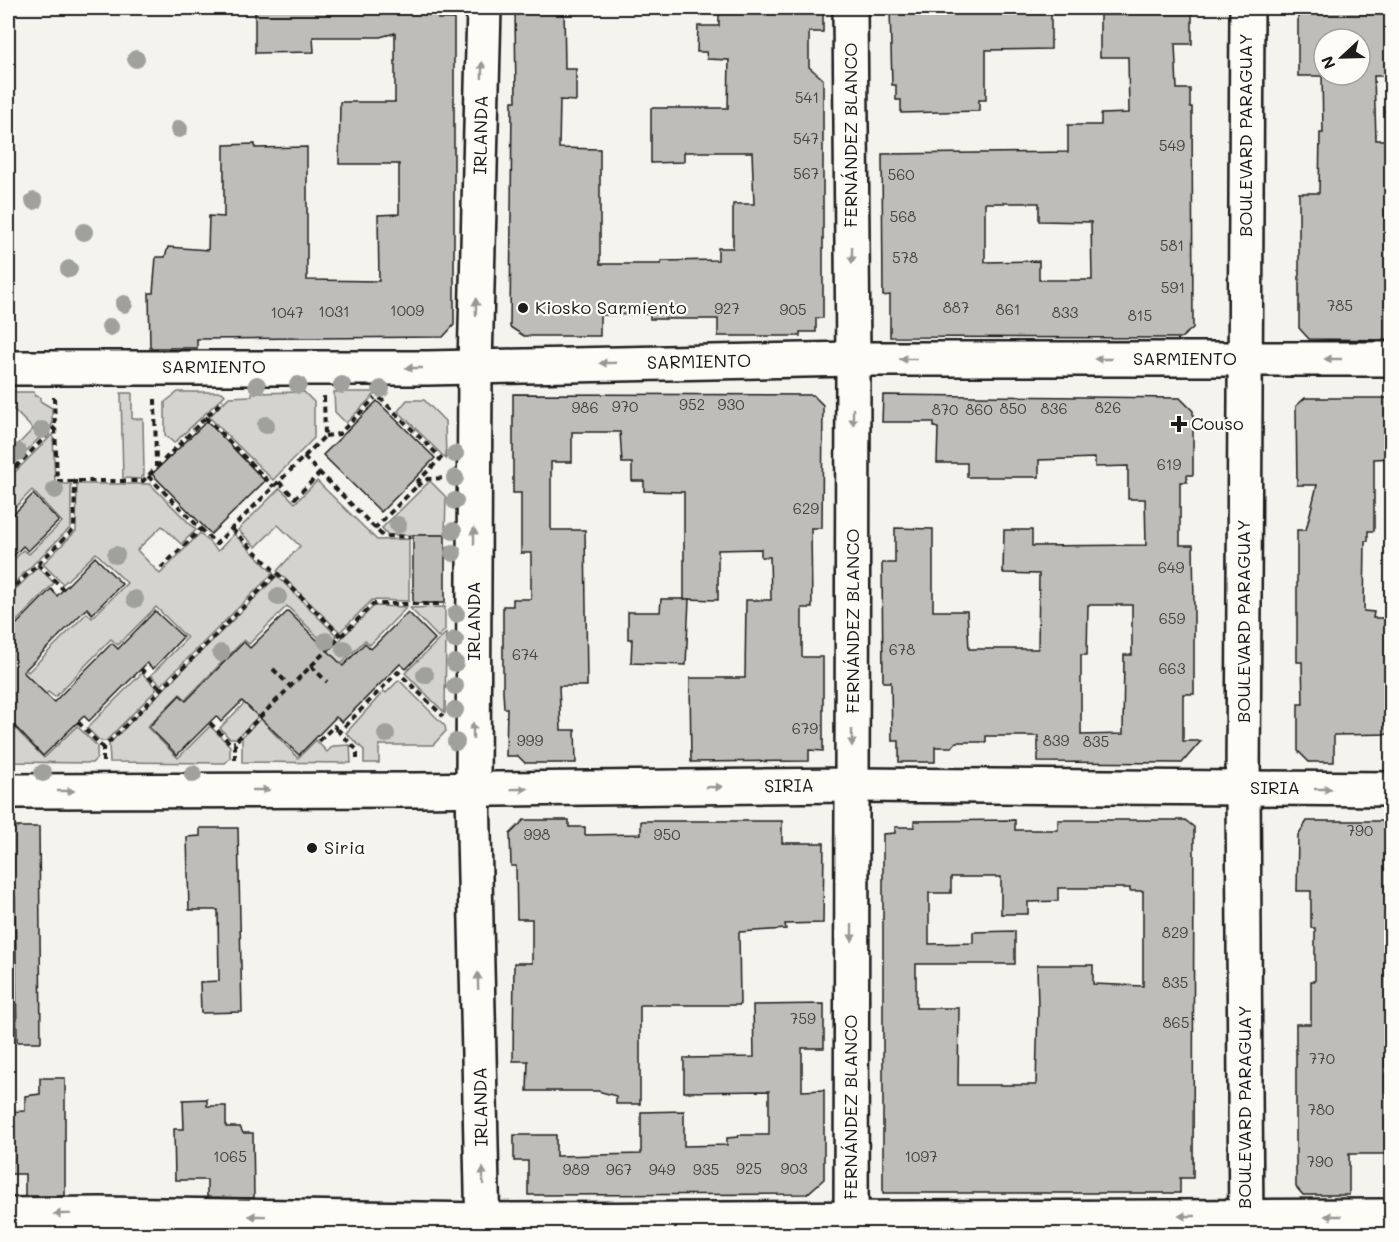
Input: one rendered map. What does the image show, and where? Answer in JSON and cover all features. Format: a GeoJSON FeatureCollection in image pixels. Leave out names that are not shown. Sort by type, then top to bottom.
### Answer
{"type":"FeatureCollection","features":[{"type":"Feature","properties":{"kind":"street","name":"IRLANDA"},"geometry":{"type":"LineString","coordinates":[[484,8],[475,366],[473,789],[484,1227]]}},
{"type":"Feature","properties":{"kind":"street","name":"FERNÁNDEZ BLANCO"},"geometry":{"type":"LineString","coordinates":[[850,8],[853,359],[851,1226]]}},
{"type":"Feature","properties":{"kind":"street","name":"BOULEVARD PARAGUAY"},"geometry":{"type":"LineString","coordinates":[[1246,1225],[1244,788],[1247,8]]}},
{"type":"Feature","properties":{"kind":"street","name":"SARMIENTO"},"geometry":{"type":"LineString","coordinates":[[8,368],[475,366],[853,359],[1392,359]]}},
{"type":"Feature","properties":{"kind":"street","name":"SIRIA"},"geometry":{"type":"LineString","coordinates":[[8,791],[852,785],[1392,789]]}},
{"type":"Feature","properties":{"kind":"street"},"geometry":{"type":"LineString","coordinates":[[8,1215],[100,1224],[484,1227],[1246,1225],[1392,1216]]}},
{"type":"Feature","properties":{"kind":"path"},"geometry":{"type":"LineString","coordinates":[[324,387],[325,436]]}},
{"type":"Feature","properties":{"kind":"path"},"geometry":{"type":"LineString","coordinates":[[54,388],[57,481],[143,481],[231,392]]}},
{"type":"Feature","properties":{"kind":"path"},"geometry":{"type":"LineString","coordinates":[[148,476],[216,544],[325,436],[339,434],[378,396],[441,458],[418,481],[416,487]]}},
{"type":"Feature","properties":{"kind":"path"},"geometry":{"type":"LineString","coordinates":[[155,398],[156,467]]}},
{"type":"Feature","properties":{"kind":"path"},"geometry":{"type":"LineString","coordinates":[[206,417],[274,487]]}},
{"type":"Feature","properties":{"kind":"path"},"geometry":{"type":"LineString","coordinates":[[8,475],[55,427]]}},
{"type":"Feature","properties":{"kind":"path"},"geometry":{"type":"LineString","coordinates":[[304,457],[383,536],[411,537]]}},
{"type":"Feature","properties":{"kind":"path"},"geometry":{"type":"LineString","coordinates":[[279,482],[295,498],[320,473]]}},
{"type":"Feature","properties":{"kind":"path"},"geometry":{"type":"LineString","coordinates":[[374,529],[416,487],[428,479],[449,478]]}},
{"type":"Feature","properties":{"kind":"path"},"geometry":{"type":"LineString","coordinates":[[8,593],[74,529],[75,480]]}},
{"type":"Feature","properties":{"kind":"path"},"geometry":{"type":"LineString","coordinates":[[161,568],[201,529]]}},
{"type":"Feature","properties":{"kind":"path"},"geometry":{"type":"LineString","coordinates":[[232,529],[341,636]]}},
{"type":"Feature","properties":{"kind":"path"},"geometry":{"type":"LineString","coordinates":[[38,564],[63,589]]}},
{"type":"Feature","properties":{"kind":"path"},"geometry":{"type":"LineString","coordinates":[[103,748],[277,573]]}},
{"type":"Feature","properties":{"kind":"path"},"geometry":{"type":"LineString","coordinates":[[210,723],[230,743],[235,742],[373,604],[450,604]]}},
{"type":"Feature","properties":{"kind":"path"},"geometry":{"type":"LineString","coordinates":[[311,666],[327,682]]}},
{"type":"Feature","properties":{"kind":"path"},"geometry":{"type":"LineString","coordinates":[[141,669],[161,689]]}},
{"type":"Feature","properties":{"kind":"path"},"geometry":{"type":"LineString","coordinates":[[273,669],[291,687]]}},
{"type":"Feature","properties":{"kind":"path"},"geometry":{"type":"LineString","coordinates":[[339,732],[398,672],[450,722]]}},
{"type":"Feature","properties":{"kind":"path"},"geometry":{"type":"LineString","coordinates":[[78,722],[103,748],[103,766]]}},
{"type":"Feature","properties":{"kind":"path"},"geometry":{"type":"LineString","coordinates":[[319,741],[334,726],[357,750],[357,768]]}},
{"type":"Feature","properties":{"kind":"path"},"geometry":{"type":"LineString","coordinates":[[235,742],[236,767]]}},
{"type":"Feature","properties":{"kind":"shaded area"},"geometry":{"type":"Polygon","coordinates":[[[10,392],[34,392],[35,396],[40,397],[40,401],[52,408],[52,425],[8,470],[8,455],[33,429],[9,405],[10,392]]]}},
{"type":"Feature","properties":{"kind":"shaded area"},"geometry":{"type":"Polygon","coordinates":[[[178,392],[222,392],[225,395],[174,443],[165,435],[165,402],[178,392]]]}},
{"type":"Feature","properties":{"kind":"shaded area"},"geometry":{"type":"Polygon","coordinates":[[[304,392],[314,402],[314,438],[273,480],[209,417],[229,397],[252,396],[252,393],[304,392]]]}},
{"type":"Feature","properties":{"kind":"shaded area"},"geometry":{"type":"Polygon","coordinates":[[[334,392],[377,392],[346,423],[335,412],[334,392]]]}},
{"type":"Feature","properties":{"kind":"shaded area"},"geometry":{"type":"Polygon","coordinates":[[[121,393],[132,393],[132,419],[143,419],[144,475],[140,479],[123,478],[121,393]]]}},
{"type":"Feature","properties":{"kind":"shaded area"},"geometry":{"type":"Polygon","coordinates":[[[407,400],[424,400],[445,421],[446,459],[398,411],[407,400]]]}},
{"type":"Feature","properties":{"kind":"shaded area"},"geometry":{"type":"Polygon","coordinates":[[[53,434],[55,484],[71,484],[71,527],[8,589],[8,566],[23,550],[29,554],[62,522],[32,490],[8,515],[8,479],[53,434]]]}},
{"type":"Feature","properties":{"kind":"shaded area"},"geometry":{"type":"Polygon","coordinates":[[[317,481],[377,540],[409,539],[409,601],[372,600],[340,632],[277,571],[300,546],[278,525],[256,547],[238,530],[280,488],[295,503],[317,481]]]}},
{"type":"Feature","properties":{"kind":"shaded area"},"geometry":{"type":"Polygon","coordinates":[[[430,481],[446,497],[445,535],[388,535],[382,528],[430,481]]]}},
{"type":"Feature","properties":{"kind":"shaded area"},"geometry":{"type":"Polygon","coordinates":[[[77,484],[150,484],[196,530],[181,544],[162,526],[137,550],[160,574],[200,533],[218,551],[234,534],[273,573],[161,685],[151,675],[187,638],[156,607],[118,645],[111,639],[55,697],[48,692],[14,727],[44,758],[77,726],[97,746],[97,758],[92,763],[8,762],[8,684],[23,667],[28,672],[87,613],[92,618],[127,583],[96,553],[63,584],[43,564],[76,531],[77,484]]]}},
{"type":"Feature","properties":{"kind":"shaded area"},"geometry":{"type":"Polygon","coordinates":[[[38,567],[54,583],[11,627],[8,624],[8,597],[38,567]]]}},
{"type":"Feature","properties":{"kind":"shaded area"},"geometry":{"type":"Polygon","coordinates":[[[277,576],[337,636],[290,683],[283,675],[319,638],[287,606],[249,644],[244,640],[186,699],[180,694],[147,727],[178,758],[210,726],[230,746],[230,758],[225,763],[110,762],[109,744],[277,576]]]}},
{"type":"Feature","properties":{"kind":"shaded area"},"geometry":{"type":"Polygon","coordinates":[[[374,606],[407,607],[370,645],[365,640],[307,699],[301,694],[268,727],[298,758],[316,740],[327,752],[333,746],[350,745],[351,763],[242,762],[242,737],[374,606]]]}},
{"type":"Feature","properties":{"kind":"shaded area"},"geometry":{"type":"Polygon","coordinates":[[[445,607],[445,630],[438,637],[410,608],[445,607]]]}},
{"type":"Feature","properties":{"kind":"shaded area"},"geometry":{"type":"Polygon","coordinates":[[[446,633],[445,713],[405,673],[446,633]]]}},
{"type":"Feature","properties":{"kind":"shaded area"},"geometry":{"type":"Polygon","coordinates":[[[142,673],[157,689],[106,741],[100,741],[87,728],[142,673]]]}},
{"type":"Feature","properties":{"kind":"shaded area"},"geometry":{"type":"Polygon","coordinates":[[[274,673],[287,687],[237,738],[229,738],[220,728],[274,673]]]}},
{"type":"Feature","properties":{"kind":"shaded area"},"geometry":{"type":"Polygon","coordinates":[[[399,680],[445,726],[446,731],[433,745],[379,745],[379,763],[364,763],[364,750],[346,733],[384,691],[386,693],[399,680]]]}},
{"type":"Feature","properties":{"kind":"building"},"geometry":{"type":"Polygon","coordinates":[[[255,8],[438,8],[438,19],[454,19],[454,325],[443,337],[197,339],[197,348],[150,348],[149,293],[153,293],[156,257],[165,257],[168,247],[208,250],[209,216],[224,217],[224,145],[255,144],[255,148],[307,147],[307,280],[379,281],[378,215],[399,214],[399,164],[339,164],[340,102],[395,102],[395,33],[380,37],[313,37],[314,52],[255,53],[255,8]]]}},
{"type":"Feature","properties":{"kind":"building"},"geometry":{"type":"Polygon","coordinates":[[[515,8],[564,8],[565,69],[576,69],[576,101],[560,100],[559,148],[600,149],[600,264],[661,264],[662,261],[718,260],[718,248],[733,248],[733,204],[754,204],[752,152],[684,152],[684,162],[651,163],[651,108],[728,108],[729,60],[707,59],[706,52],[697,52],[698,26],[719,26],[719,8],[823,8],[823,32],[809,32],[809,67],[823,79],[823,318],[816,318],[816,332],[800,332],[800,336],[718,336],[718,319],[650,319],[650,314],[600,315],[600,336],[524,336],[510,327],[512,101],[516,101],[515,8]]]}},
{"type":"Feature","properties":{"kind":"building"},"geometry":{"type":"Polygon","coordinates":[[[890,8],[1038,8],[1038,11],[1051,11],[1051,49],[986,50],[986,100],[979,100],[979,111],[901,113],[901,100],[896,100],[896,85],[892,85],[890,8]]]}},
{"type":"Feature","properties":{"kind":"building"},"geometry":{"type":"Polygon","coordinates":[[[1122,8],[1192,8],[1192,44],[1175,44],[1177,89],[1190,89],[1190,107],[1192,107],[1193,328],[1181,338],[890,337],[890,295],[883,296],[882,154],[1068,152],[1068,125],[1101,125],[1101,114],[1129,113],[1128,57],[1100,57],[1100,15],[1122,15],[1122,8]],[[985,203],[985,262],[1039,261],[1039,280],[1092,280],[1091,222],[1039,221],[1039,203],[985,203]]]}},
{"type":"Feature","properties":{"kind":"building"},"geometry":{"type":"Polygon","coordinates":[[[1298,8],[1392,8],[1392,76],[1374,76],[1376,140],[1387,140],[1385,229],[1392,230],[1392,340],[1309,339],[1299,328],[1299,193],[1319,193],[1320,133],[1323,133],[1322,87],[1372,87],[1372,27],[1312,27],[1312,76],[1298,76],[1298,8]]]}},
{"type":"Feature","properties":{"kind":"building"},"geometry":{"type":"Polygon","coordinates":[[[513,394],[813,395],[823,405],[822,528],[811,528],[812,608],[802,608],[802,657],[823,657],[823,751],[809,750],[809,761],[691,762],[690,678],[745,678],[746,600],[771,600],[770,557],[761,557],[761,549],[718,550],[718,600],[684,599],[684,492],[644,491],[644,481],[632,481],[632,463],[622,463],[620,432],[572,432],[572,462],[551,462],[551,530],[585,530],[587,686],[559,686],[561,730],[575,730],[576,763],[525,763],[518,756],[506,756],[507,708],[504,708],[503,691],[503,606],[513,606],[513,599],[531,599],[531,553],[521,553],[521,493],[513,493],[513,394]]]}},
{"type":"Feature","properties":{"kind":"building"},"geometry":{"type":"Polygon","coordinates":[[[883,395],[1180,398],[1193,411],[1193,475],[1187,475],[1187,482],[1180,482],[1180,545],[1193,545],[1194,605],[1194,694],[1183,694],[1183,741],[1201,741],[1182,763],[1038,762],[1038,736],[986,736],[986,742],[956,742],[952,747],[935,747],[935,762],[899,762],[899,741],[892,741],[891,682],[883,682],[882,563],[895,563],[895,528],[933,529],[933,611],[967,611],[969,649],[1038,649],[1039,574],[1003,573],[1004,530],[1032,530],[1032,546],[1146,545],[1145,499],[1128,499],[1128,466],[1095,467],[1095,458],[1039,460],[1039,477],[967,477],[967,463],[937,463],[938,428],[934,427],[934,422],[882,422],[883,395]],[[1088,605],[1087,655],[1081,655],[1081,735],[1123,734],[1124,655],[1132,655],[1132,605],[1088,605]]]}},
{"type":"Feature","properties":{"kind":"building"},"geometry":{"type":"Polygon","coordinates":[[[1305,398],[1392,398],[1392,458],[1374,459],[1374,531],[1368,531],[1368,541],[1365,541],[1364,611],[1374,612],[1373,618],[1392,618],[1392,734],[1334,735],[1334,762],[1309,762],[1298,751],[1298,704],[1303,704],[1302,662],[1297,662],[1297,530],[1306,530],[1317,485],[1297,485],[1296,406],[1305,398]]]}},
{"type":"Feature","properties":{"kind":"building"},"geometry":{"type":"Polygon","coordinates":[[[377,401],[435,458],[381,512],[323,455],[377,401]]]}},
{"type":"Feature","properties":{"kind":"building"},"geometry":{"type":"Polygon","coordinates":[[[207,421],[265,481],[211,534],[152,474],[207,421]]]}},
{"type":"Feature","properties":{"kind":"building"},"geometry":{"type":"Polygon","coordinates":[[[33,494],[59,521],[28,551],[23,546],[8,562],[8,520],[33,494]]]}},
{"type":"Feature","properties":{"kind":"building"},"geometry":{"type":"Polygon","coordinates":[[[413,535],[445,535],[445,603],[413,603],[413,535]]]}},
{"type":"Feature","properties":{"kind":"building"},"geometry":{"type":"Polygon","coordinates":[[[95,557],[122,584],[92,614],[87,608],[23,672],[54,702],[112,643],[118,649],[155,611],[183,637],[153,669],[147,663],[89,721],[84,716],[43,756],[8,719],[8,633],[51,589],[57,596],[95,557]]]}},
{"type":"Feature","properties":{"kind":"building"},"geometry":{"type":"Polygon","coordinates":[[[661,599],[689,599],[686,665],[631,663],[632,639],[628,639],[628,612],[660,612],[661,599]]]}},
{"type":"Feature","properties":{"kind":"building"},"geometry":{"type":"Polygon","coordinates":[[[288,611],[343,666],[365,643],[371,649],[408,612],[435,639],[406,669],[400,664],[342,722],[336,717],[299,755],[242,701],[221,722],[216,716],[177,755],[149,727],[180,695],[186,701],[244,642],[250,648],[288,611]]]}},
{"type":"Feature","properties":{"kind":"building"},"geometry":{"type":"Polygon","coordinates":[[[524,820],[569,820],[569,827],[585,827],[585,835],[641,834],[641,821],[782,821],[782,843],[824,843],[823,923],[785,924],[786,929],[739,932],[740,1005],[640,1005],[640,1104],[616,1104],[616,1096],[598,1091],[527,1091],[528,1061],[513,1061],[514,963],[532,963],[532,919],[517,919],[516,866],[511,866],[510,834],[524,820]]]}},
{"type":"Feature","properties":{"kind":"building"},"geometry":{"type":"Polygon","coordinates":[[[1015,820],[1015,830],[1058,830],[1058,820],[1185,820],[1194,827],[1193,1178],[1180,1178],[1180,1193],[883,1193],[883,834],[895,833],[895,827],[914,827],[914,821],[1015,820]],[[951,877],[951,893],[929,893],[929,944],[973,943],[973,932],[1015,931],[1015,964],[916,964],[916,1008],[959,1008],[958,1085],[1036,1085],[1037,965],[1093,965],[1093,984],[1143,986],[1143,891],[1130,891],[1130,888],[1058,888],[1058,901],[1028,902],[1028,914],[1001,914],[1001,877],[951,877]]]}},
{"type":"Feature","properties":{"kind":"building"},"geometry":{"type":"Polygon","coordinates":[[[1307,821],[1392,821],[1392,1019],[1388,1019],[1388,1048],[1385,1048],[1386,1097],[1392,1097],[1392,1154],[1349,1154],[1349,1195],[1303,1195],[1296,1187],[1296,1024],[1311,1024],[1311,981],[1315,981],[1315,928],[1311,928],[1311,891],[1297,891],[1298,835],[1307,821]]]}},
{"type":"Feature","properties":{"kind":"building"},"geometry":{"type":"Polygon","coordinates":[[[8,827],[39,827],[41,1042],[17,1042],[15,897],[8,897],[8,827]]]}},
{"type":"Feature","properties":{"kind":"building"},"geometry":{"type":"Polygon","coordinates":[[[200,828],[238,828],[242,1012],[201,1013],[200,982],[219,981],[218,910],[189,910],[187,837],[200,836],[200,828]]]}},
{"type":"Feature","properties":{"kind":"building"},"geometry":{"type":"Polygon","coordinates":[[[824,1004],[824,1048],[802,1048],[802,1091],[824,1090],[824,1179],[807,1194],[528,1195],[528,1161],[514,1161],[514,1135],[556,1135],[556,1156],[641,1154],[641,1112],[684,1111],[684,1146],[727,1145],[727,1138],[739,1135],[769,1135],[769,1091],[684,1092],[684,1058],[754,1057],[753,1005],[824,1004]]]}},
{"type":"Feature","properties":{"kind":"building"},"geometry":{"type":"Polygon","coordinates":[[[40,1078],[65,1078],[65,1196],[25,1196],[25,1174],[8,1174],[8,1112],[25,1111],[25,1096],[40,1094],[40,1078]]]}},
{"type":"Feature","properties":{"kind":"building"},"geometry":{"type":"Polygon","coordinates":[[[207,1099],[207,1106],[226,1106],[226,1127],[240,1127],[243,1133],[253,1133],[254,1198],[207,1197],[207,1180],[175,1180],[174,1129],[184,1129],[183,1100],[207,1099]]]}},
{"type":"Feature","properties":{"kind":"place","name":"Kiosko Sarmiento"},"geometry":{"type":"Point","coordinates":[523,308]}},
{"type":"Feature","properties":{"kind":"place","name":"Couso"},"geometry":{"type":"Point","coordinates":[1179,424]}},
{"type":"Feature","properties":{"kind":"place","name":"Siria"},"geometry":{"type":"Point","coordinates":[312,848]}}]}
